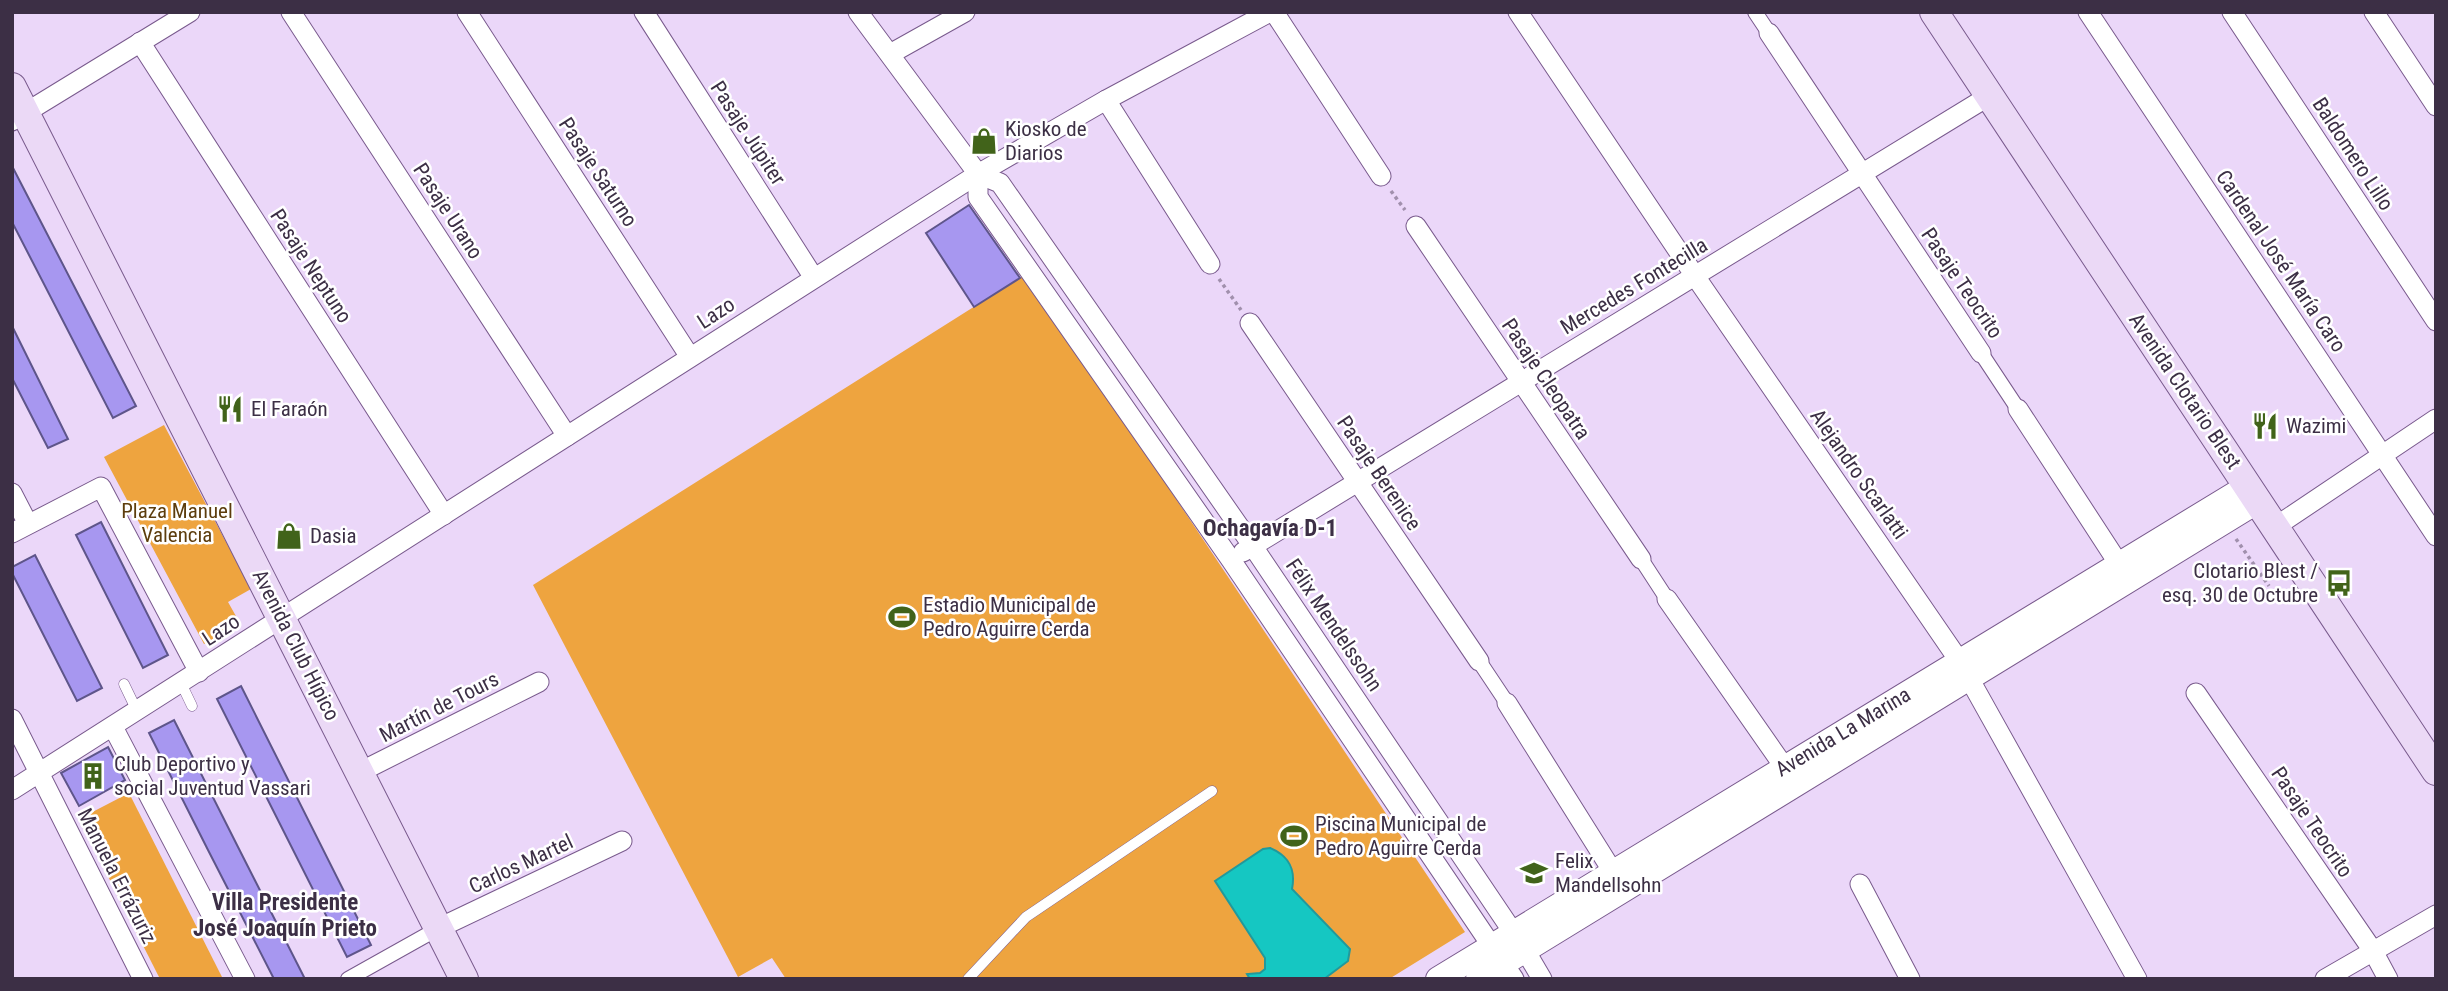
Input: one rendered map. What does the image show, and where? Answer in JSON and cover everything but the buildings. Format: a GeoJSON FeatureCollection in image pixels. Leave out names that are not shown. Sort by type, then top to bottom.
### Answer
{"type":"FeatureCollection","features":[{"type":"Feature","properties":{"kind":"main road","name":"Avenida Clotario Blest"},"geometry":{"type":"LineString","coordinates":[[1934,12],[2436,771]]}},
{"type":"Feature","properties":{"kind":"main road","name":"Avenida Club Hípico"},"geometry":{"type":"LineString","coordinates":[[12,87],[19,117],[282,618],[464,979]]}},
{"type":"Feature","properties":{"kind":"street"},"geometry":{"type":"LineString","coordinates":[[19,117],[190,12]]}},
{"type":"Feature","properties":{"kind":"street","name":"Pasaje Urano"},"geometry":{"type":"LineString","coordinates":[[291,12],[567,436]]}},
{"type":"Feature","properties":{"kind":"street","name":"Pasaje Saturno"},"geometry":{"type":"LineString","coordinates":[[467,12],[690,357]]}},
{"type":"Feature","properties":{"kind":"street","name":"Pasaje Júpiter"},"geometry":{"type":"LineString","coordinates":[[644,12],[814,278]]}},
{"type":"Feature","properties":{"kind":"street","name":"Félix Mendelssohn"},"geometry":{"type":"LineString","coordinates":[[858,12],[978,174],[1000,183],[1252,545],[1510,954]]}},
{"type":"Feature","properties":{"kind":"street"},"geometry":{"type":"LineString","coordinates":[[890,54],[965,12]]}},
{"type":"Feature","properties":{"kind":"street"},"geometry":{"type":"LineString","coordinates":[[1272,12],[1381,176]]}},
{"type":"Feature","properties":{"kind":"street","name":"Lazo"},"geometry":{"type":"LineString","coordinates":[[12,790],[978,174],[1106,100],[1272,12]]}},
{"type":"Feature","properties":{"kind":"street","name":"Alejandro Scarlatti"},"geometry":{"type":"LineString","coordinates":[[1518,12],[1964,670],[2137,979]]}},
{"type":"Feature","properties":{"kind":"street","name":"Pasaje Teocrito"},"geometry":{"type":"LineString","coordinates":[[1755,12],[2125,572]]}},
{"type":"Feature","properties":{"kind":"street","name":"Cardenal José María Caro"},"geometry":{"type":"LineString","coordinates":[[2088,12],[2436,536]]}},
{"type":"Feature","properties":{"kind":"street","name":"Baldomero Lillo"},"geometry":{"type":"LineString","coordinates":[[2232,12],[2436,321]]}},
{"type":"Feature","properties":{"kind":"street"},"geometry":{"type":"LineString","coordinates":[[2374,12],[2436,106]]}},
{"type":"Feature","properties":{"kind":"street","name":"Pasaje Neptuno"},"geometry":{"type":"LineString","coordinates":[[140,42],[444,515]]}},
{"type":"Feature","properties":{"kind":"street","name":"Mercedes Fontecilla"},"geometry":{"type":"LineString","coordinates":[[1231,561],[1252,545],[1989,96]]}},
{"type":"Feature","properties":{"kind":"street"},"geometry":{"type":"LineString","coordinates":[[1106,100],[1210,264]]}},
{"type":"Feature","properties":{"kind":"street","name":"Félix Mendelssohn"},"geometry":{"type":"LineString","coordinates":[[978,174],[978,197],[1231,561],[1510,954],[1542,979]]}},
{"type":"Feature","properties":{"kind":"street","name":"Pasaje Cleopatra"},"geometry":{"type":"LineString","coordinates":[[1416,226],[1667,599],[1785,768]]}},
{"type":"Feature","properties":{"kind":"street","name":"Pasaje Berenice"},"geometry":{"type":"LineString","coordinates":[[1250,323],[1507,703],[1614,872]]}},
{"type":"Feature","properties":{"kind":"street"},"geometry":{"type":"LineString","coordinates":[[2275,527],[2436,419]]}},
{"type":"Feature","properties":{"kind":"street","name":"Lazo"},"geometry":{"type":"LineString","coordinates":[[20,528],[101,487],[199,672]]}},
{"type":"Feature","properties":{"kind":"street"},"geometry":{"type":"LineString","coordinates":[[12,493],[20,528]]}},
{"type":"Feature","properties":{"kind":"street","name":"Avenida La Marina"},"geometry":{"type":"LineString","coordinates":[[2125,572],[2225,522],[2253,494]]}},
{"type":"Feature","properties":{"kind":"street","name":"Avenida La Marina"},"geometry":{"type":"LineString","coordinates":[[1438,979],[1510,954],[1696,834],[2253,494]]}},
{"type":"Feature","properties":{"kind":"street","name":"Avenida La Marina"},"geometry":{"type":"LineString","coordinates":[[1478,979],[1614,872],[1696,834],[1785,768],[1964,670]]}},
{"type":"Feature","properties":{"kind":"street","name":"Martín de Tours"},"geometry":{"type":"LineString","coordinates":[[360,772],[539,682]]}},
{"type":"Feature","properties":{"kind":"street","name":"Pasaje Teocrito"},"geometry":{"type":"LineString","coordinates":[[2196,693],[2373,951],[2388,979]]}},
{"type":"Feature","properties":{"kind":"street","name":"Manuela Errázuriz"},"geometry":{"type":"LineString","coordinates":[[12,719],[143,979]]}},
{"type":"Feature","properties":{"kind":"street"},"geometry":{"type":"LineString","coordinates":[[113,727],[245,979]]}},
{"type":"Feature","properties":{"kind":"street","name":"Carlos Martel"},"geometry":{"type":"LineString","coordinates":[[439,928],[622,841]]}},
{"type":"Feature","properties":{"kind":"street"},"geometry":{"type":"LineString","coordinates":[[1860,884],[1910,979]]}},
{"type":"Feature","properties":{"kind":"street"},"geometry":{"type":"LineString","coordinates":[[2325,979],[2436,915]]}},
{"type":"Feature","properties":{"kind":"street"},"geometry":{"type":"LineString","coordinates":[[351,978],[439,928]]}},
{"type":"Feature","properties":{"kind":"lane"},"geometry":{"type":"LineString","coordinates":[[181,683],[192,706]]}},
{"type":"Feature","properties":{"kind":"lane"},"geometry":{"type":"LineString","coordinates":[[124,684],[137,711]]}},
{"type":"Feature","properties":{"kind":"lane"},"geometry":{"type":"LineString","coordinates":[[968,979],[1026,917],[1212,792]]}},
{"type":"Feature","properties":{"kind":"path"},"geometry":{"type":"LineString","coordinates":[[1381,176],[1416,226]]}},
{"type":"Feature","properties":{"kind":"path"},"geometry":{"type":"LineString","coordinates":[[1210,264],[1250,323]]}},
{"type":"Feature","properties":{"kind":"path"},"geometry":{"type":"LineString","coordinates":[[2225,522],[2269,586]]}},
{"type":"Feature","properties":{"kind":"green space","name":"Estadio Municipal de Pedro Aguirre Cerda"},"geometry":{"type":"Polygon","coordinates":[[[1026,274],[1465,932],[1389,979],[786,979],[772,958],[738,977],[533,585],[1026,274]]]}},
{"type":"Feature","properties":{"kind":"green space","name":"Plaza Manuel Valencia"},"geometry":{"type":"Polygon","coordinates":[[[164,425],[251,589],[228,602],[241,625],[204,644],[104,457],[164,425]]]}},
{"type":"Feature","properties":{"kind":"green space"},"geometry":{"type":"Polygon","coordinates":[[[129,793],[223,979],[160,979],[79,819],[129,793]]]}},
{"type":"Feature","properties":{"kind":"shaded area"},"geometry":{"type":"Polygon","coordinates":[[[1270,848],[1290,864],[1293,875],[1292,889],[1350,949],[1348,961],[1324,979],[1250,979],[1247,974],[1260,973],[1265,969],[1265,958],[1215,881],[1263,849],[1270,848]]]}},
{"type":"Feature","properties":{"kind":"place","name":"Kiosko de Diarios"},"geometry":{"type":"Point","coordinates":[984,141]}},
{"type":"Feature","properties":{"kind":"place","name":"El Faraón"},"geometry":{"type":"Point","coordinates":[230,409]}},
{"type":"Feature","properties":{"kind":"place","name":"Wazimi"},"geometry":{"type":"Point","coordinates":[2265,426]}},
{"type":"Feature","properties":{"kind":"place","name":"Dasia"},"geometry":{"type":"Point","coordinates":[289,536]}},
{"type":"Feature","properties":{"kind":"place","name":"Clotario Blest / esq. 30 de Octubre"},"geometry":{"type":"Point","coordinates":[2339,583]}},
{"type":"Feature","properties":{"kind":"place","name":"Estadio Municipal de Pedro Aguirre Cerda"},"geometry":{"type":"Point","coordinates":[902,617]}},
{"type":"Feature","properties":{"kind":"place","name":"Club Deportivo y social Juventud Vassari"},"geometry":{"type":"Point","coordinates":[93,776]}},
{"type":"Feature","properties":{"kind":"place","name":"Piscina Municipal de Pedro Aguirre Cerda"},"geometry":{"type":"Point","coordinates":[1294,836]}},
{"type":"Feature","properties":{"kind":"place","name":"Felix Mandellsohn"},"geometry":{"type":"Point","coordinates":[1534,873]}},
{"type":"Feature","properties":{"kind":"district","name":"Ochagavía D-1"},"geometry":{"type":"Point","coordinates":[1270,528]}},
{"type":"Feature","properties":{"kind":"district","name":"Villa Presidente José Joaquín Prieto"},"geometry":{"type":"Point","coordinates":[285,915]}}]}
